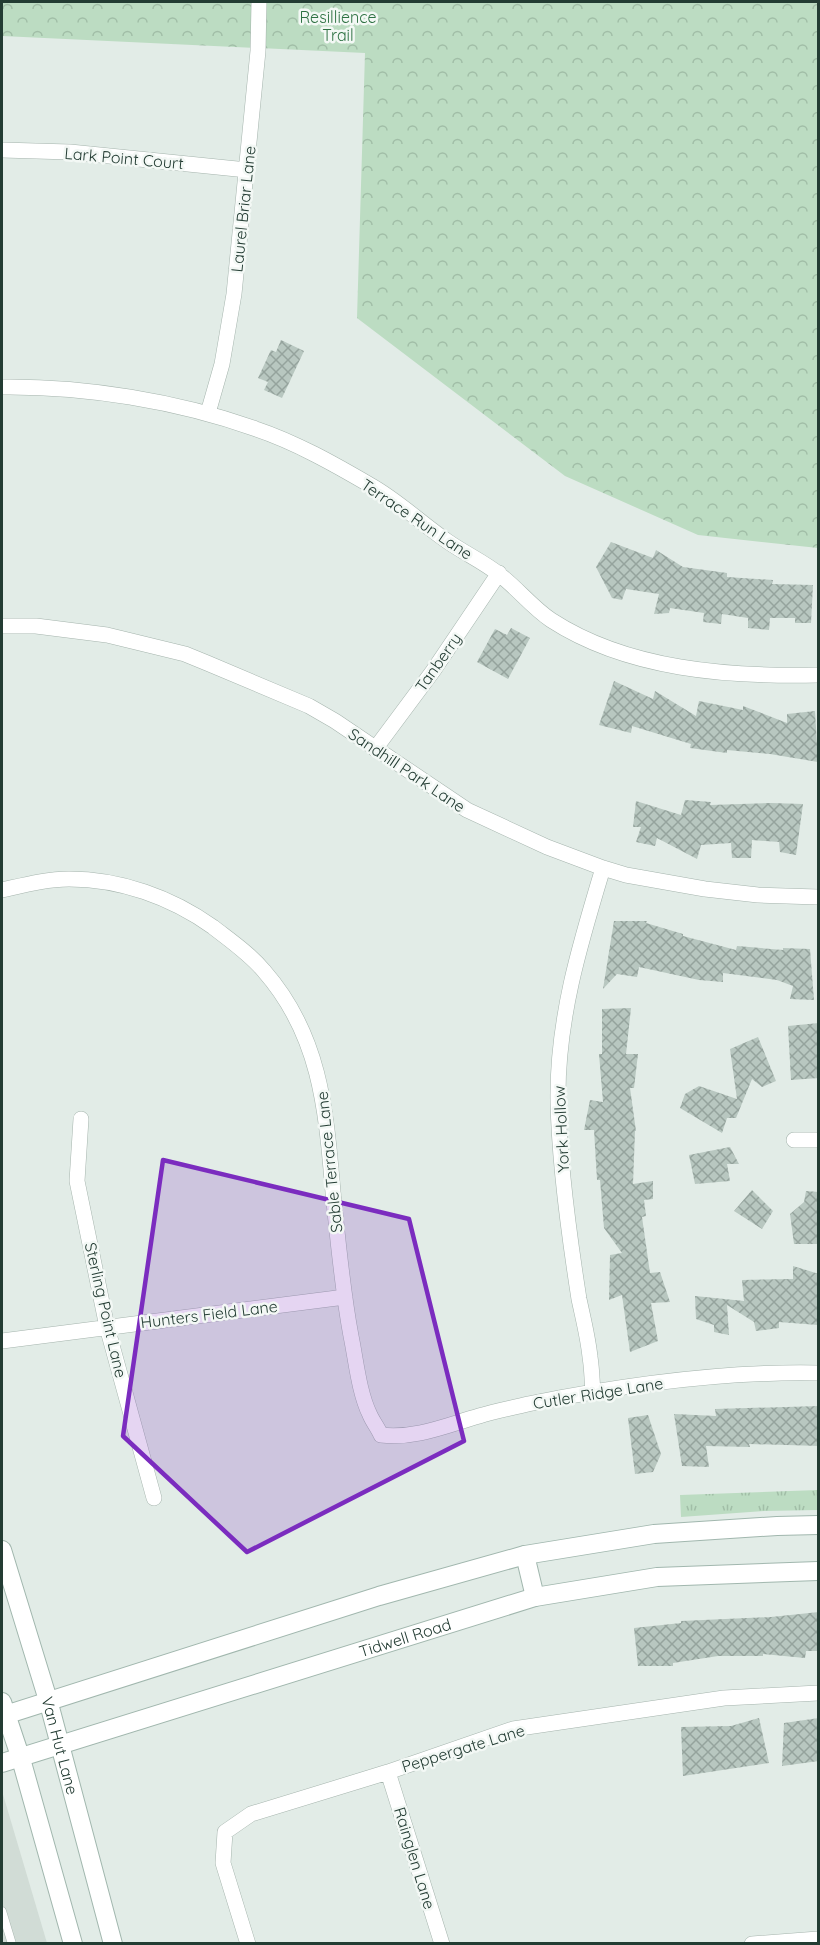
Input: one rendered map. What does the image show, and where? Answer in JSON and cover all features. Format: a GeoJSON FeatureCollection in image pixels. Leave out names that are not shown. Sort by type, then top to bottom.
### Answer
{"type":"FeatureCollection","features":[{"type":"Feature","properties":{"kind":"main road"},"geometry":{"type":"LineString","coordinates":[[73,1944],[21,1759],[3,1711],[48,1700],[379,1596],[525,1555],[654,1534],[819,1525]]}},
{"type":"Feature","properties":{"kind":"main road","name":"Van Hut Lane"},"geometry":{"type":"LineString","coordinates":[[2,1551],[48,1700],[113,1944]]}},
{"type":"Feature","properties":{"kind":"main road"},"geometry":{"type":"LineString","coordinates":[[525,1555],[535,1597]]}},
{"type":"Feature","properties":{"kind":"main road","name":"Tidwell Road"},"geometry":{"type":"LineString","coordinates":[[2,1764],[535,1597],[657,1577],[819,1571]]}},
{"type":"Feature","properties":{"kind":"street","name":"Laurel Briar Lane"},"geometry":{"type":"LineString","coordinates":[[208,413],[222,364],[230,321],[247,170],[259,35],[259,2]]}},
{"type":"Feature","properties":{"kind":"street","name":"Lark Point Court"},"geometry":{"type":"LineString","coordinates":[[2,150],[81,153],[247,170]]}},
{"type":"Feature","properties":{"kind":"street","name":"Terrace Run Lane"},"geometry":{"type":"LineString","coordinates":[[2,387],[53,388],[118,395],[208,413],[258,429],[294,445],[371,486],[447,541],[499,573],[550,619],[587,639],[631,655],[662,663],[764,675],[819,675]]}},
{"type":"Feature","properties":{"kind":"street","name":"Tanberry"},"geometry":{"type":"LineString","coordinates":[[375,749],[433,671],[499,573]]}},
{"type":"Feature","properties":{"kind":"street","name":"Sandhill Park Lane"},"geometry":{"type":"LineString","coordinates":[[2,626],[36,626],[92,633],[185,654],[309,706],[467,810],[547,847],[603,868],[626,875],[705,890],[819,897]]}},
{"type":"Feature","properties":{"kind":"street","name":"York Hollow"},"geometry":{"type":"LineString","coordinates":[[593,1393],[591,1357],[580,1300],[565,1189],[560,1145],[558,1089],[568,994],[579,947],[603,868]]}},
{"type":"Feature","properties":{"kind":"street","name":"Sable Terrace Lane"},"geometry":{"type":"LineString","coordinates":[[2,890],[49,880],[68,879],[117,884],[157,896],[199,917],[241,949],[264,970],[277,987],[299,1023],[315,1062],[320,1082],[327,1124],[345,1297],[363,1394],[369,1414],[381,1435]]}},
{"type":"Feature","properties":{"kind":"street","name":"Sterling Point Lane"},"geometry":{"type":"LineString","coordinates":[[81,1119],[77,1181],[107,1327],[154,1498]]}},
{"type":"Feature","properties":{"kind":"street"},"geometry":{"type":"LineString","coordinates":[[794,1140],[819,1140]]}},
{"type":"Feature","properties":{"kind":"street","name":"Hunters Field Lane"},"geometry":{"type":"LineString","coordinates":[[2,1341],[345,1297]]}},
{"type":"Feature","properties":{"kind":"street","name":"Cutler Ridge Lane"},"geometry":{"type":"LineString","coordinates":[[381,1435],[399,1437],[426,1432],[502,1410],[648,1384],[744,1374],[819,1373]]}},
{"type":"Feature","properties":{"kind":"street","name":"Peppergate Lane"},"geometry":{"type":"LineString","coordinates":[[248,1944],[223,1863],[225,1832],[251,1814],[388,1772],[513,1729],[724,1698],[819,1693]]}},
{"type":"Feature","properties":{"kind":"street","name":"Rainglen Lane"},"geometry":{"type":"LineString","coordinates":[[388,1772],[442,1944]]}},
{"type":"Feature","properties":{"kind":"street"},"geometry":{"type":"LineString","coordinates":[[752,1944],[819,1939]]}},
{"type":"Feature","properties":{"kind":"lane"},"geometry":{"type":"LineString","coordinates":[[2,1911],[12,1944]]}},
{"type":"Feature","properties":{"kind":"highlighted area"},"geometry":{"type":"Polygon","coordinates":[[[163,1160],[409,1219],[464,1441],[247,1552],[123,1436],[163,1160]]]}},
{"type":"Feature","properties":{"kind":"shaded area"},"geometry":{"type":"Polygon","coordinates":[[[2,1791],[47,1943],[2,1944],[2,1791]]]}},
{"type":"Feature","properties":{"kind":"green space","name":"Resillience Trail"},"geometry":{"type":"Polygon","coordinates":[[[2,2],[818,2],[818,548],[698,535],[565,476],[357,318],[365,53],[2,36],[2,2]]]}},
{"type":"Feature","properties":{"kind":"green space"},"geometry":{"type":"Polygon","coordinates":[[[818,1490],[818,1510],[681,1517],[680,1495],[818,1490]]]}},
{"type":"Feature","properties":{"kind":"building"},"geometry":{"type":"Polygon","coordinates":[[[281,340],[304,351],[282,398],[264,390],[268,382],[258,378],[271,350],[276,352],[281,340]]]}},
{"type":"Feature","properties":{"kind":"building"},"geometry":{"type":"Polygon","coordinates":[[[611,542],[653,558],[656,550],[683,567],[727,573],[727,577],[773,580],[772,584],[813,585],[811,623],[795,623],[795,618],[770,618],[769,630],[748,628],[748,618],[722,614],[721,624],[703,622],[704,613],[670,608],[669,613],[654,614],[659,594],[626,589],[622,600],[612,598],[596,567],[611,542]]]}},
{"type":"Feature","properties":{"kind":"building"},"geometry":{"type":"Polygon","coordinates":[[[511,628],[530,638],[508,679],[477,662],[495,629],[507,635],[511,628]]]}},
{"type":"Feature","properties":{"kind":"building"},"geometry":{"type":"Polygon","coordinates":[[[614,681],[653,699],[655,691],[696,716],[699,701],[743,710],[743,706],[787,723],[787,714],[815,711],[818,762],[770,754],[727,750],[727,753],[690,748],[691,744],[632,726],[631,733],[599,725],[614,681]]]}},
{"type":"Feature","properties":{"kind":"building"},"geometry":{"type":"Polygon","coordinates":[[[685,800],[711,802],[710,805],[803,804],[796,855],[780,852],[779,842],[752,840],[751,858],[732,858],[731,843],[701,845],[697,859],[657,838],[655,846],[636,842],[641,827],[633,827],[636,801],[681,815],[685,800]]]}},
{"type":"Feature","properties":{"kind":"building"},"geometry":{"type":"Polygon","coordinates":[[[614,921],[647,921],[646,923],[683,934],[683,936],[736,950],[737,946],[783,950],[783,948],[810,949],[814,1000],[790,999],[793,986],[777,980],[723,973],[723,982],[699,980],[639,967],[637,977],[617,974],[603,989],[614,921]]]}},
{"type":"Feature","properties":{"kind":"building"},"geometry":{"type":"Polygon","coordinates":[[[631,1008],[626,1054],[638,1054],[634,1088],[630,1088],[636,1131],[633,1184],[653,1181],[653,1199],[644,1200],[646,1216],[642,1217],[650,1273],[660,1272],[670,1302],[651,1303],[658,1341],[630,1352],[622,1295],[609,1300],[610,1255],[622,1253],[604,1228],[600,1180],[597,1180],[594,1130],[584,1130],[590,1100],[603,1102],[599,1054],[602,1054],[602,1009],[631,1008]]]}},
{"type":"Feature","properties":{"kind":"building"},"geometry":{"type":"Polygon","coordinates":[[[819,1023],[819,1078],[791,1080],[788,1026],[819,1023]]]}},
{"type":"Feature","properties":{"kind":"building"},"geometry":{"type":"Polygon","coordinates":[[[758,1037],[776,1081],[762,1087],[752,1079],[736,1118],[727,1118],[722,1133],[680,1108],[685,1094],[699,1086],[737,1099],[730,1049],[758,1037]]]}},
{"type":"Feature","properties":{"kind":"building"},"geometry":{"type":"Polygon","coordinates":[[[730,1147],[739,1164],[727,1164],[730,1181],[695,1184],[689,1155],[730,1147]]]}},
{"type":"Feature","properties":{"kind":"building"},"geometry":{"type":"Polygon","coordinates":[[[752,1190],[773,1211],[762,1229],[734,1211],[752,1190]]]}},
{"type":"Feature","properties":{"kind":"building"},"geometry":{"type":"Polygon","coordinates":[[[806,1191],[819,1192],[819,1244],[794,1244],[790,1214],[804,1202],[806,1191]]]}},
{"type":"Feature","properties":{"kind":"building"},"geometry":{"type":"Polygon","coordinates":[[[793,1266],[819,1274],[818,1325],[779,1322],[779,1328],[756,1331],[754,1322],[727,1305],[729,1335],[714,1332],[714,1325],[696,1319],[695,1296],[744,1301],[742,1280],[793,1279],[793,1266]]]}},
{"type":"Feature","properties":{"kind":"building"},"geometry":{"type":"Polygon","coordinates":[[[819,1406],[819,1446],[749,1444],[750,1447],[706,1446],[709,1467],[682,1466],[674,1414],[716,1416],[715,1409],[819,1406]]]}},
{"type":"Feature","properties":{"kind":"building"},"geometry":{"type":"Polygon","coordinates":[[[648,1415],[661,1454],[653,1472],[635,1474],[628,1418],[648,1415]]]}},
{"type":"Feature","properties":{"kind":"building"},"geometry":{"type":"Polygon","coordinates":[[[819,1612],[819,1651],[806,1651],[805,1658],[763,1654],[763,1656],[718,1656],[673,1663],[673,1666],[638,1666],[634,1628],[681,1623],[681,1621],[771,1617],[819,1612]]]}},
{"type":"Feature","properties":{"kind":"building"},"geometry":{"type":"Polygon","coordinates":[[[759,1718],[769,1763],[683,1776],[681,1727],[731,1726],[759,1718]]]}},
{"type":"Feature","properties":{"kind":"building"},"geometry":{"type":"Polygon","coordinates":[[[819,1718],[819,1761],[782,1766],[784,1723],[819,1718]]]}}]}
